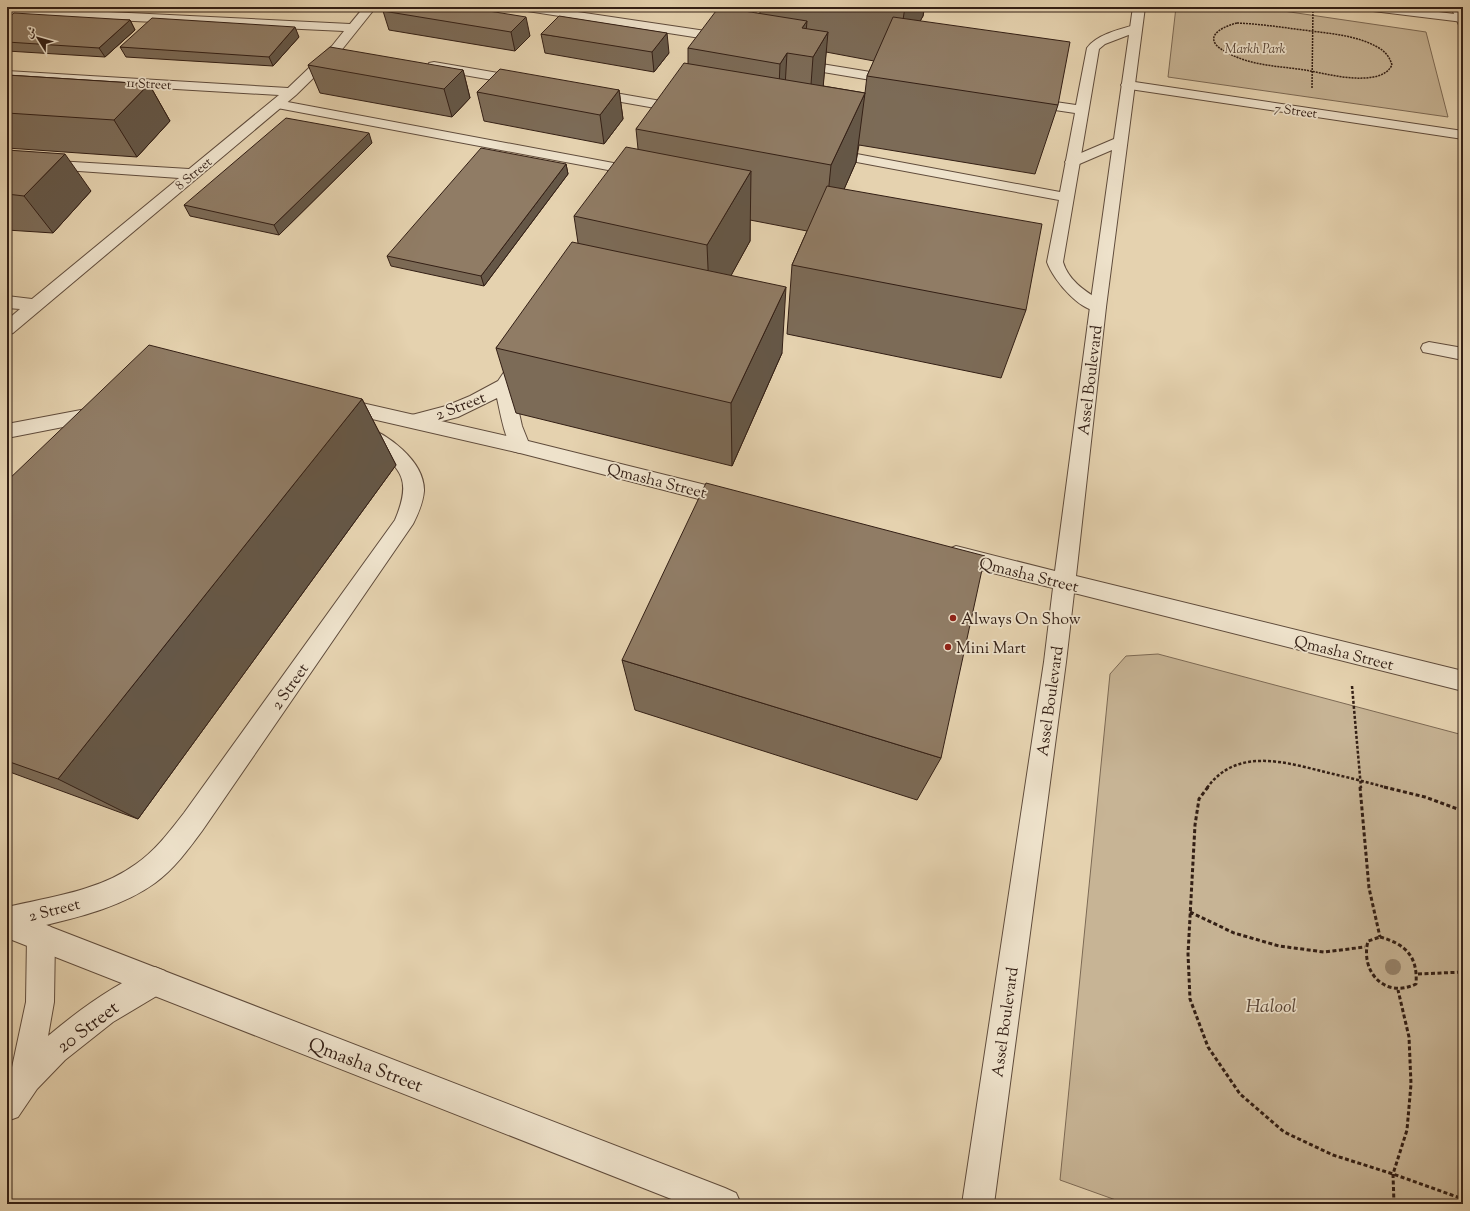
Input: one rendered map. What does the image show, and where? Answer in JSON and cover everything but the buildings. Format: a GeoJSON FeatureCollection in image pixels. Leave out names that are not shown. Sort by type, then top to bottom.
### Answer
{"type":"FeatureCollection","features":[{"type":"Feature","properties":{"kind":"street","name":"8 Street"},"geometry":{"type":"LineString","coordinates":[[7,329],[291,92],[336,49],[370,7]]}},
{"type":"Feature","properties":{"kind":"street"},"geometry":{"type":"LineString","coordinates":[[723,53],[753,7]]}},
{"type":"Feature","properties":{"kind":"street","name":"Assel Boulevard"},"geometry":{"type":"LineString","coordinates":[[978,1204],[1065,583],[1098,307],[1139,7]]}},
{"type":"Feature","properties":{"kind":"street"},"geometry":{"type":"LineString","coordinates":[[1373,7],[1462,20],[1458,7]]}},
{"type":"Feature","properties":{"kind":"street"},"geometry":{"type":"LineString","coordinates":[[7,11],[353,28]]}},
{"type":"Feature","properties":{"kind":"street"},"geometry":{"type":"LineString","coordinates":[[336,49],[352,52]]}},
{"type":"Feature","properties":{"kind":"street"},"geometry":{"type":"LineString","coordinates":[[422,64],[538,84]]}},
{"type":"Feature","properties":{"kind":"street","name":"11 Street"},"geometry":{"type":"LineString","coordinates":[[7,75],[291,92]]}},
{"type":"Feature","properties":{"kind":"street","name":"7 Street"},"geometry":{"type":"LineString","coordinates":[[1128,85],[1463,135]]}},
{"type":"Feature","properties":{"kind":"street"},"geometry":{"type":"LineString","coordinates":[[577,91],[686,109]]}},
{"type":"Feature","properties":{"kind":"street"},"geometry":{"type":"LineString","coordinates":[[676,125],[694,97]]}},
{"type":"Feature","properties":{"kind":"street"},"geometry":{"type":"LineString","coordinates":[[1072,162],[1121,141]]}},
{"type":"Feature","properties":{"kind":"street"},"geometry":{"type":"LineString","coordinates":[[7,162],[193,174]]}},
{"type":"Feature","properties":{"kind":"street"},"geometry":{"type":"LineString","coordinates":[[7,302],[35,305]]}},
{"type":"Feature","properties":{"kind":"street","name":"2 Street"},"geometry":{"type":"LineString","coordinates":[[415,421],[451,412],[477,401],[504,386],[530,347]]}},
{"type":"Feature","properties":{"kind":"street","name":"2 Street"},"geometry":{"type":"LineString","coordinates":[[504,386],[520,446]]}},
{"type":"Feature","properties":{"kind":"street","name":"Qmasha Street"},"geometry":{"type":"LineString","coordinates":[[320,405],[415,421],[752,504]]}},
{"type":"Feature","properties":{"kind":"street","name":"2 Street"},"geometry":{"type":"LineString","coordinates":[[7,922],[107,894],[146,874],[163,859],[193,822],[403,524],[410,511],[413,498],[411,474],[405,463],[397,454],[320,405]]}},
{"type":"Feature","properties":{"kind":"street"},"geometry":{"type":"LineString","coordinates":[[13,428],[118,410]]}},
{"type":"Feature","properties":{"kind":"street","name":"Qmasha Street"},"geometry":{"type":"LineString","coordinates":[[938,551],[1463,681]]}},
{"type":"Feature","properties":{"kind":"street","name":"Qmasha Street"},"geometry":{"type":"LineString","coordinates":[[7,922],[725,1204]]}},
{"type":"Feature","properties":{"kind":"street","name":"20 Street"},"geometry":{"type":"LineString","coordinates":[[25,1079],[34,1040],[40,1002],[41,936]]}},
{"type":"Feature","properties":{"kind":"street","name":"20 Street"},"geometry":{"type":"LineString","coordinates":[[7,1106],[25,1079],[56,1048],[89,1022],[122,999],[155,981]]}},
{"type":"Feature","properties":{"kind":"lane"},"geometry":{"type":"LineString","coordinates":[[521,7],[732,39]]}},
{"type":"Feature","properties":{"kind":"lane"},"geometry":{"type":"LineString","coordinates":[[1098,307],[1069,286],[1061,278],[1055,262],[1093,48],[1100,41],[1135,29]]}},
{"type":"Feature","properties":{"kind":"lane"},"geometry":{"type":"LineString","coordinates":[[786,63],[910,83]]}},
{"type":"Feature","properties":{"kind":"lane"},"geometry":{"type":"LineString","coordinates":[[1019,100],[1081,110]]}},
{"type":"Feature","properties":{"kind":"lane"},"geometry":{"type":"LineString","coordinates":[[277,104],[645,173]]}},
{"type":"Feature","properties":{"kind":"lane"},"geometry":{"type":"LineString","coordinates":[[816,151],[1066,197]]}},
{"type":"Feature","properties":{"kind":"lane"},"geometry":{"type":"LineString","coordinates":[[1429,348],[1463,354]]}},
{"type":"Feature","properties":{"kind":"path"},"geometry":{"type":"LineString","coordinates":[[1312,113],[1313,7]]}},
{"type":"Feature","properties":{"kind":"path"},"geometry":{"type":"LineString","coordinates":[[1236,23],[1249,23],[1313,32],[1343,36],[1368,43],[1386,54],[1391,60],[1392,66],[1389,71],[1373,77],[1347,76],[1249,62],[1236,58],[1221,49],[1213,40],[1214,34],[1218,29],[1226,25],[1236,23]]}},
{"type":"Feature","properties":{"kind":"path"},"geometry":{"type":"LineString","coordinates":[[1349,654],[1369,888],[1380,937]]}},
{"type":"Feature","properties":{"kind":"path"},"geometry":{"type":"LineString","coordinates":[[1463,811],[1425,797],[1286,762],[1258,760],[1233,765],[1213,779],[1200,799],[1195,825],[1188,954],[1190,999],[1208,1047],[1240,1094],[1284,1132],[1333,1155],[1393,1174],[1463,1199]]}},
{"type":"Feature","properties":{"kind":"path"},"geometry":{"type":"LineString","coordinates":[[1190,912],[1234,933],[1279,946],[1324,952],[1365,947]]}},
{"type":"Feature","properties":{"kind":"path"},"geometry":{"type":"LineString","coordinates":[[1380,937],[1390,939],[1400,944],[1409,953],[1415,963],[1417,974],[1416,984],[1409,989],[1398,990],[1387,987],[1376,979],[1368,968],[1364,957],[1365,947],[1368,941],[1380,937]]}},
{"type":"Feature","properties":{"kind":"path"},"geometry":{"type":"LineString","coordinates":[[1417,974],[1463,972]]}},
{"type":"Feature","properties":{"kind":"path"},"geometry":{"type":"LineString","coordinates":[[1394,1204],[1393,1174],[1407,1130],[1411,1084],[1409,1037],[1398,990]]}},
{"type":"Feature","properties":{"kind":"green space","name":"Markh Park"},"geometry":{"type":"Polygon","coordinates":[[[1176,7],[1256,7],[1426,32],[1448,117],[1168,77],[1176,7]]]}},
{"type":"Feature","properties":{"kind":"green space","name":"Halool"},"geometry":{"type":"Polygon","coordinates":[[[1158,654],[1463,735],[1463,1204],[1127,1204],[1060,1180],[1110,674],[1126,656],[1158,654]]]}},
{"type":"Feature","properties":{"kind":"place","name":"Always On Show"},"geometry":{"type":"Point","coordinates":[953,618]}},
{"type":"Feature","properties":{"kind":"place","name":"Mini Mart"},"geometry":{"type":"Point","coordinates":[948,647]}}]}
